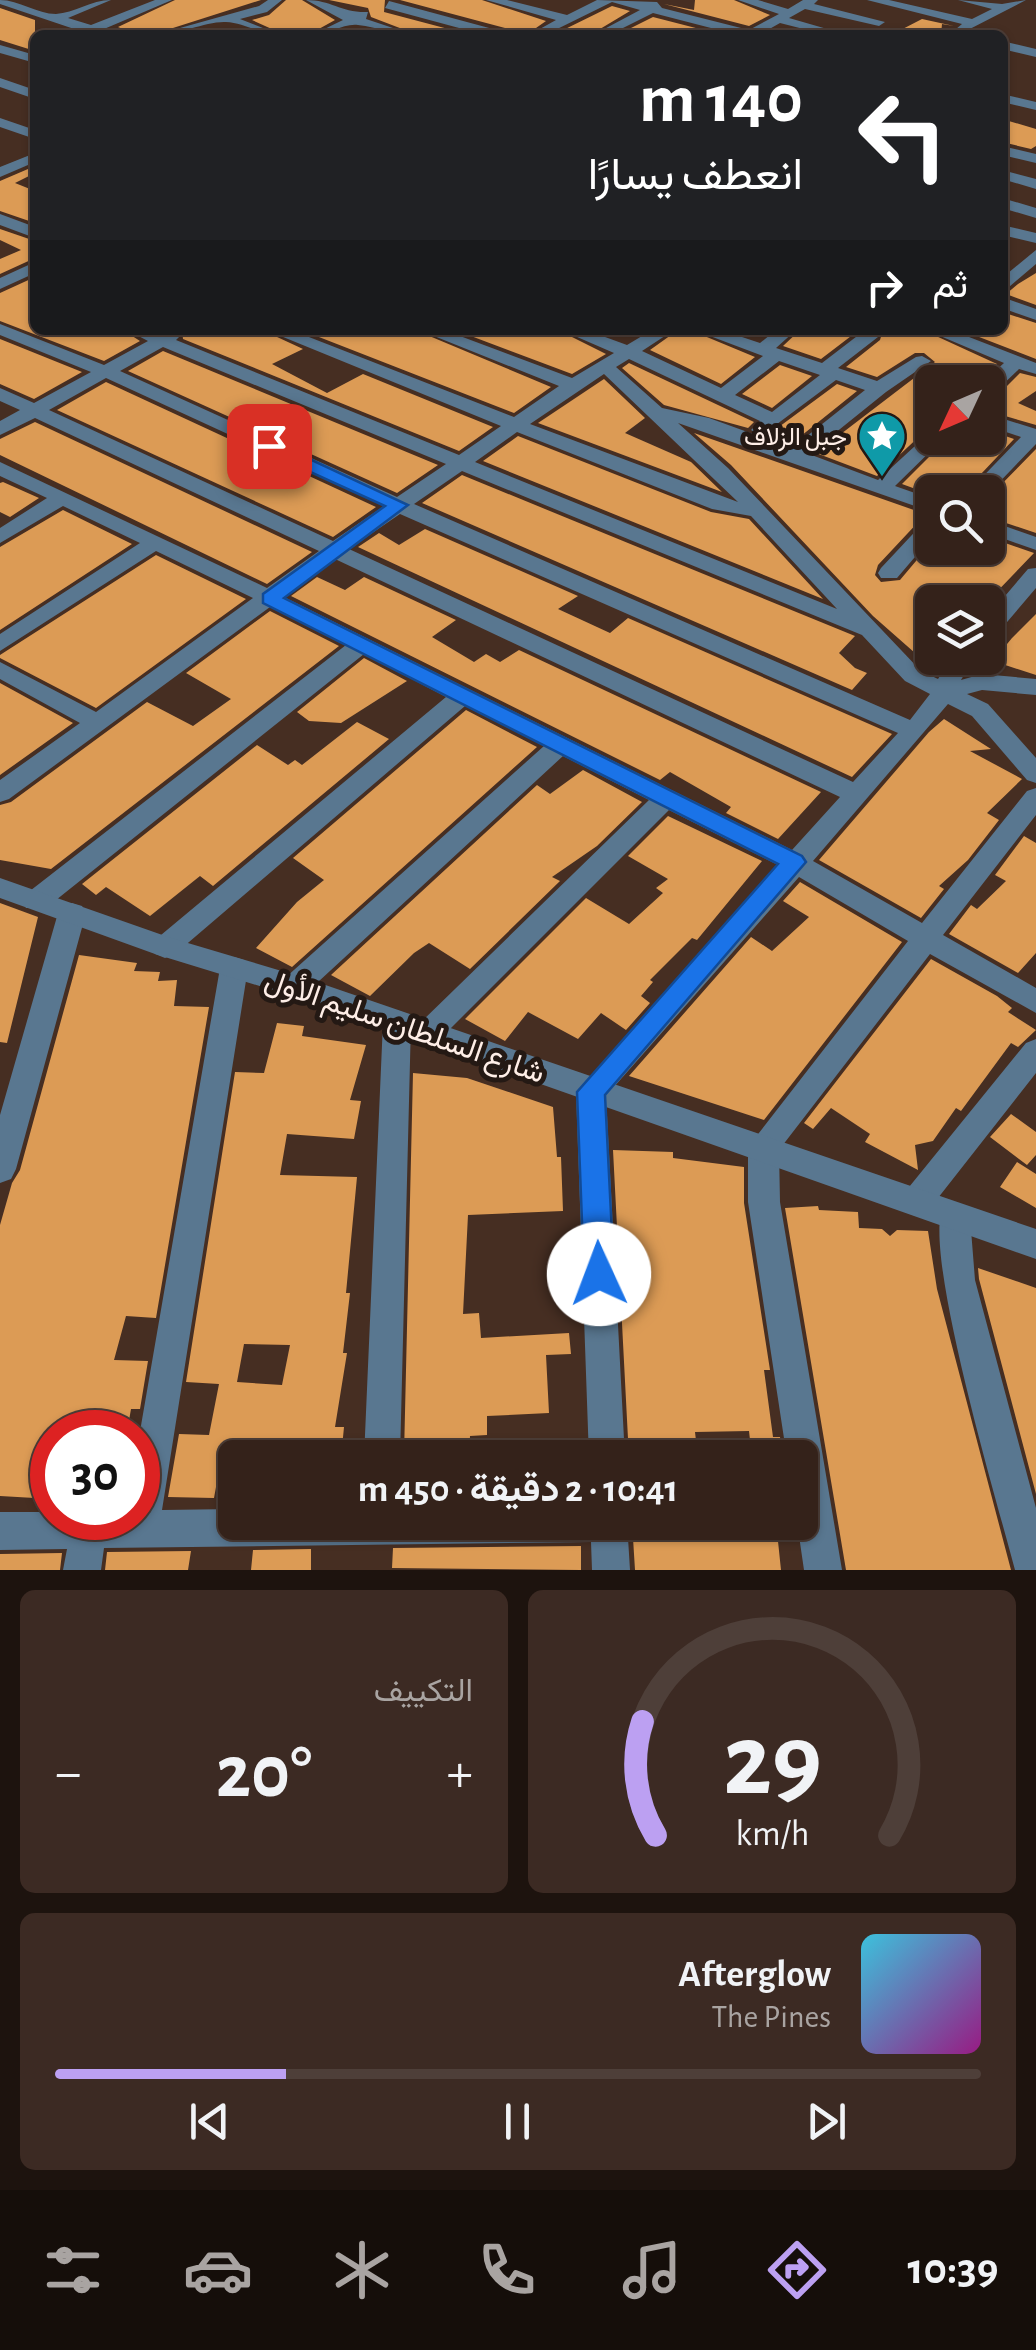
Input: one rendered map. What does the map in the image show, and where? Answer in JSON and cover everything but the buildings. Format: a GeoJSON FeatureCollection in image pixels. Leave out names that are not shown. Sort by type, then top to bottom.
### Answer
{"type":"FeatureCollection","features":[{"type":"Feature","properties":{"kind":"street"},"geometry":{"type":"LineString","coordinates":[[0,0],[91,30],[166,0]]}},
{"type":"Feature","properties":{"kind":"street"},"geometry":{"type":"LineString","coordinates":[[24,8],[45,0]]}},
{"type":"Feature","properties":{"kind":"street"},"geometry":{"type":"LineString","coordinates":[[56,18],[105,0]]}},
{"type":"Feature","properties":{"kind":"street"},"geometry":{"type":"LineString","coordinates":[[235,0],[263,9]]}},
{"type":"Feature","properties":{"kind":"street"},"geometry":{"type":"LineString","coordinates":[[181,30],[263,9],[276,0]]}},
{"type":"Feature","properties":{"kind":"street"},"geometry":{"type":"LineString","coordinates":[[312,0],[352,20],[389,30]]}},
{"type":"Feature","properties":{"kind":"street"},"geometry":{"type":"LineString","coordinates":[[492,0],[568,19]]}},
{"type":"Feature","properties":{"kind":"street"},"geometry":{"type":"LineString","coordinates":[[545,30],[606,0]]}},
{"type":"Feature","properties":{"kind":"street"},"geometry":{"type":"LineString","coordinates":[[617,0],[733,30]]}},
{"type":"Feature","properties":{"kind":"street"},"geometry":{"type":"LineString","coordinates":[[609,30],[668,0]]}},
{"type":"Feature","properties":{"kind":"street"},"geometry":{"type":"LineString","coordinates":[[744,0],[827,30]]}},
{"type":"Feature","properties":{"kind":"street"},"geometry":{"type":"LineString","coordinates":[[873,0],[910,4],[974,23]]}},
{"type":"Feature","properties":{"kind":"street"},"geometry":{"type":"LineString","coordinates":[[964,0],[1003,8]]}},
{"type":"Feature","properties":{"kind":"street"},"geometry":{"type":"LineString","coordinates":[[960,30],[1020,0]]}},
{"type":"Feature","properties":{"kind":"street"},"geometry":{"type":"LineString","coordinates":[[331,30],[397,1],[484,30]]}},
{"type":"Feature","properties":{"kind":"street"},"geometry":{"type":"LineString","coordinates":[[760,30],[808,2],[878,22]]}},
{"type":"Feature","properties":{"kind":"street"},"geometry":{"type":"LineString","coordinates":[[865,30],[910,4]]}},
{"type":"Feature","properties":{"kind":"street"},"geometry":{"type":"LineString","coordinates":[[226,18],[261,30]]}},
{"type":"Feature","properties":{"kind":"street"},"geometry":{"type":"LineString","coordinates":[[678,30],[696,20]]}},
{"type":"Feature","properties":{"kind":"street"},"geometry":{"type":"LineString","coordinates":[[1008,47],[1036,54]]}},
{"type":"Feature","properties":{"kind":"street"},"geometry":{"type":"LineString","coordinates":[[0,49],[30,60]]}},
{"type":"Feature","properties":{"kind":"street"},"geometry":{"type":"LineString","coordinates":[[0,78],[30,64]]}},
{"type":"Feature","properties":{"kind":"street"},"geometry":{"type":"LineString","coordinates":[[0,78],[30,93]]}},
{"type":"Feature","properties":{"kind":"street"},"geometry":{"type":"LineString","coordinates":[[0,122],[30,134]]}},
{"type":"Feature","properties":{"kind":"street"},"geometry":{"type":"LineString","coordinates":[[1008,152],[1036,159]]}},
{"type":"Feature","properties":{"kind":"street"},"geometry":{"type":"LineString","coordinates":[[2,169],[30,158]]}},
{"type":"Feature","properties":{"kind":"street"},"geometry":{"type":"LineString","coordinates":[[2,169],[30,178]]}},
{"type":"Feature","properties":{"kind":"street"},"geometry":{"type":"LineString","coordinates":[[1008,176],[1036,184]]}},
{"type":"Feature","properties":{"kind":"street"},"geometry":{"type":"LineString","coordinates":[[1008,205],[1036,213]]}},
{"type":"Feature","properties":{"kind":"street"},"geometry":{"type":"LineString","coordinates":[[0,219],[30,231]]}},
{"type":"Feature","properties":{"kind":"street"},"geometry":{"type":"LineString","coordinates":[[1008,231],[1036,238]]}},
{"type":"Feature","properties":{"kind":"street"},"geometry":{"type":"LineString","coordinates":[[1008,282],[1030,261]]}},
{"type":"Feature","properties":{"kind":"street"},"geometry":{"type":"LineString","coordinates":[[4,278],[30,269]]}},
{"type":"Feature","properties":{"kind":"street"},"geometry":{"type":"LineString","coordinates":[[4,278],[30,286]]}},
{"type":"Feature","properties":{"kind":"street"},"geometry":{"type":"LineString","coordinates":[[1008,304],[1036,315]]}},
{"type":"Feature","properties":{"kind":"street"},"geometry":{"type":"LineString","coordinates":[[0,329],[107,372],[398,505],[914,731]]}},
{"type":"Feature","properties":{"kind":"street"},"geometry":{"type":"LineString","coordinates":[[149,335],[869,630]]}},
{"type":"Feature","properties":{"kind":"street"},"geometry":{"type":"LineString","coordinates":[[0,429],[172,335]]}},
{"type":"Feature","properties":{"kind":"street"},"geometry":{"type":"LineString","coordinates":[[288,335],[719,505],[757,511]]}},
{"type":"Feature","properties":{"kind":"street"},"geometry":{"type":"LineString","coordinates":[[441,335],[572,385]]}},
{"type":"Feature","properties":{"kind":"street"},"geometry":{"type":"LineString","coordinates":[[587,335],[772,420]]}},
{"type":"Feature","properties":{"kind":"street"},"geometry":{"type":"LineString","coordinates":[[0,794],[334,550],[651,335]]}},
{"type":"Feature","properties":{"kind":"street"},"geometry":{"type":"LineString","coordinates":[[719,335],[880,388]]}},
{"type":"Feature","properties":{"kind":"street"},"geometry":{"type":"LineString","coordinates":[[723,395],[784,335]]}},
{"type":"Feature","properties":{"kind":"street"},"geometry":{"type":"LineString","coordinates":[[749,439],[870,335]]}},
{"type":"Feature","properties":{"kind":"street"},"geometry":{"type":"LineString","coordinates":[[948,335],[1036,369]]}},
{"type":"Feature","properties":{"kind":"street"},"geometry":{"type":"LineString","coordinates":[[795,456],[880,388],[922,361]]}},
{"type":"Feature","properties":{"kind":"street"},"geometry":{"type":"LineString","coordinates":[[1005,372],[1016,362]]}},
{"type":"Feature","properties":{"kind":"street"},"geometry":{"type":"LineString","coordinates":[[604,366],[757,511],[913,676],[980,710],[1036,774]]}},
{"type":"Feature","properties":{"kind":"street"},"geometry":{"type":"LineString","coordinates":[[0,394],[856,794]]}},
{"type":"Feature","properties":{"kind":"street"},"geometry":{"type":"LineString","coordinates":[[656,412],[702,422],[915,500]]}},
{"type":"Feature","properties":{"kind":"street"},"geometry":{"type":"LineString","coordinates":[[995,475],[1035,435],[1005,425]]}},
{"type":"Feature","properties":{"kind":"street"},"geometry":{"type":"LineString","coordinates":[[881,488],[917,455]]}},
{"type":"Feature","properties":{"kind":"street"},"geometry":{"type":"LineString","coordinates":[[0,468],[270,598],[794,862],[1036,1002]]}},
{"type":"Feature","properties":{"kind":"street"},"geometry":{"type":"LineString","coordinates":[[0,537],[62,498]]}},
{"type":"Feature","properties":{"kind":"street"},"geometry":{"type":"LineString","coordinates":[[1005,532],[1036,544]]}},
{"type":"Feature","properties":{"kind":"street"},"geometry":{"type":"LineString","coordinates":[[0,644],[155,544]]}},
{"type":"Feature","properties":{"kind":"street"},"geometry":{"type":"LineString","coordinates":[[889,572],[915,544]]}},
{"type":"Feature","properties":{"kind":"street"},"geometry":{"type":"LineString","coordinates":[[1005,610],[1036,574]]}},
{"type":"Feature","properties":{"kind":"street"},"geometry":{"type":"LineString","coordinates":[[36,901],[361,645]]}},
{"type":"Feature","properties":{"kind":"street"},"geometry":{"type":"LineString","coordinates":[[0,668],[96,722]]}},
{"type":"Feature","properties":{"kind":"street"},"geometry":{"type":"LineString","coordinates":[[605,1440],[591,1092],[914,731],[944,692],[951,675]]}},
{"type":"Feature","properties":{"kind":"street"},"geometry":{"type":"LineString","coordinates":[[944,692],[982,682],[1036,687]]}},
{"type":"Feature","properties":{"kind":"street"},"geometry":{"type":"LineString","coordinates":[[165,948],[462,696]]}},
{"type":"Feature","properties":{"kind":"street"},"geometry":{"type":"LineString","coordinates":[[295,986],[560,745]]}},
{"type":"Feature","properties":{"kind":"street"},"geometry":{"type":"LineString","coordinates":[[823,1570],[764,1202],[763,1147],[1036,797]]}},
{"type":"Feature","properties":{"kind":"street"},"geometry":{"type":"LineString","coordinates":[[428,1034],[666,798]]}},
{"type":"Feature","properties":{"kind":"street","name":"شارع السلطان سليم الأول"},"geometry":{"type":"LineString","coordinates":[[0,888],[165,948],[295,986],[1036,1244]]}},
{"type":"Feature","properties":{"kind":"street"},"geometry":{"type":"LineString","coordinates":[[0,1169],[72,913]]}},
{"type":"Feature","properties":{"kind":"street"},"geometry":{"type":"LineString","coordinates":[[160,1410],[234,968]]}},
{"type":"Feature","properties":{"kind":"street"},"geometry":{"type":"LineString","coordinates":[[383,1440],[397,1022]]}},
{"type":"Feature","properties":{"kind":"street"},"geometry":{"type":"LineString","coordinates":[[916,1202],[1036,1051]]}},
{"type":"Feature","properties":{"kind":"street"},"geometry":{"type":"LineString","coordinates":[[954,1217],[958,1280],[1034,1570]]}},
{"type":"Feature","properties":{"kind":"street"},"geometry":{"type":"LineString","coordinates":[[160,1529],[218,1527]]}},
{"type":"Feature","properties":{"kind":"street"},"geometry":{"type":"LineString","coordinates":[[0,1530],[30,1530]]}},
{"type":"Feature","properties":{"kind":"street"},"geometry":{"type":"LineString","coordinates":[[82,1570],[86,1540]]}},
{"type":"Feature","properties":{"kind":"street"},"geometry":{"type":"LineString","coordinates":[[611,1540],[612,1570]]}},
{"type":"Feature","properties":{"kind":"place","name":"جبل الزلاف"},"geometry":{"type":"Point","coordinates":[882,478]}},
{"type":"Feature","properties":{"kind":"route"},"geometry":{"type":"LineString","coordinates":[[269,446],[398,505],[270,598],[794,862],[591,1092],[599,1274]]}}]}
